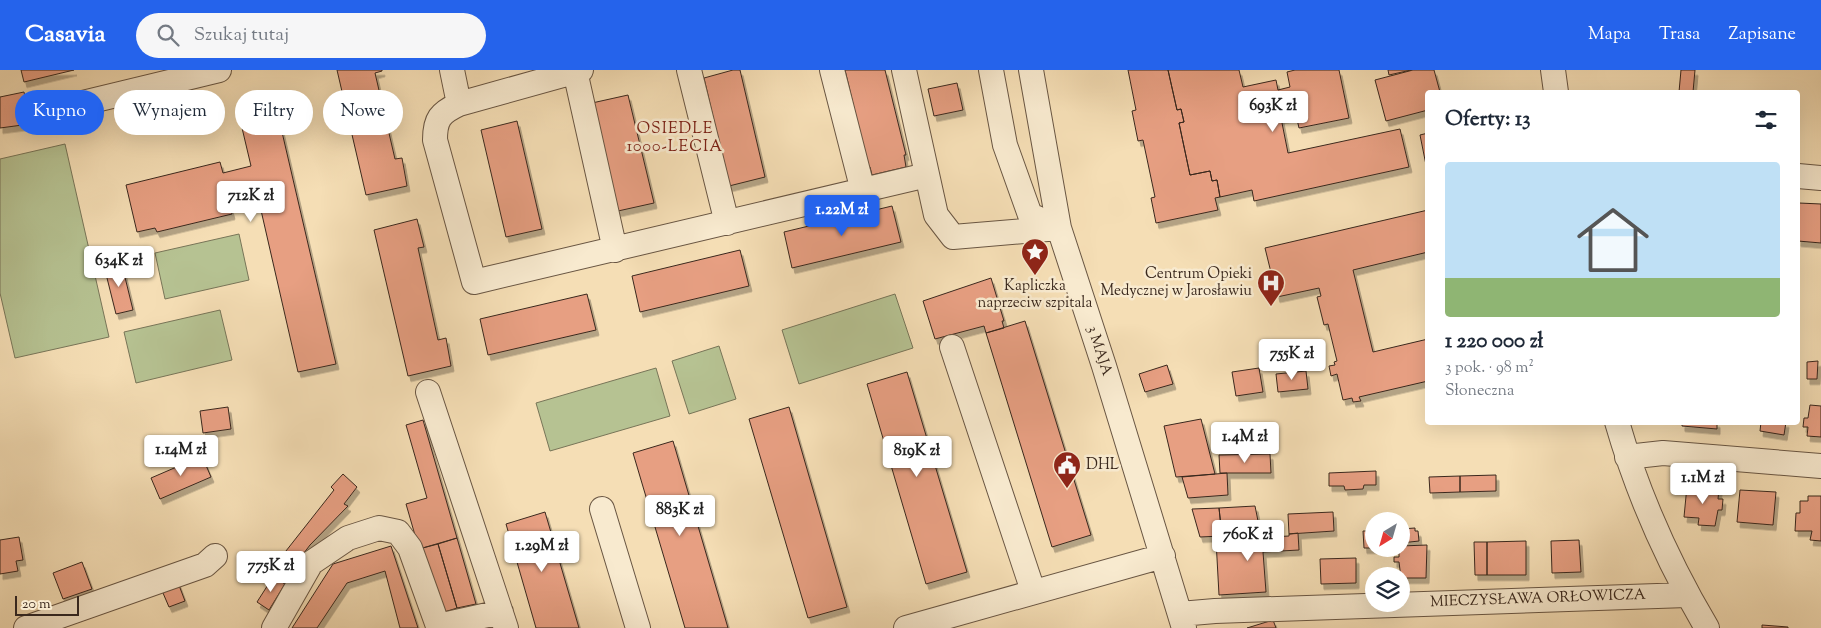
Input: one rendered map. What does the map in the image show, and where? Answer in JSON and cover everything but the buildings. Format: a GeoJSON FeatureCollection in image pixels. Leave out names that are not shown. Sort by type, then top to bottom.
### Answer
{"type":"FeatureCollection","features":[{"type":"Feature","properties":{"kind":"street"},"geometry":{"type":"LineString","coordinates":[[104,98],[219,70]]}},
{"type":"Feature","properties":{"kind":"street"},"geometry":{"type":"LineString","coordinates":[[452,70],[459,104]]}},
{"type":"Feature","properties":{"kind":"street"},"geometry":{"type":"LineString","coordinates":[[690,70],[727,223]]}},
{"type":"Feature","properties":{"kind":"street"},"geometry":{"type":"LineString","coordinates":[[832,70],[863,191]]}},
{"type":"Feature","properties":{"kind":"street"},"geometry":{"type":"LineString","coordinates":[[904,70],[936,215],[953,237],[1059,228]]}},
{"type":"Feature","properties":{"kind":"street"},"geometry":{"type":"LineString","coordinates":[[991,70],[1005,145],[1030,215],[1059,228]]}},
{"type":"Feature","properties":{"kind":"street","name":"3 MAJA"},"geometry":{"type":"LineString","coordinates":[[1031,70],[1059,228],[1182,621]]}},
{"type":"Feature","properties":{"kind":"street"},"geometry":{"type":"LineString","coordinates":[[1553,70],[1556,90]]}},
{"type":"Feature","properties":{"kind":"street"},"geometry":{"type":"LineString","coordinates":[[615,250],[578,71],[459,104],[445,110],[438,119],[435,129],[435,140],[474,282],[615,250],[927,175]]}},
{"type":"Feature","properties":{"kind":"street"},"geometry":{"type":"LineString","coordinates":[[1800,176],[1821,178]]}},
{"type":"Feature","properties":{"kind":"street"},"geometry":{"type":"LineString","coordinates":[[952,347],[1033,591]]}},
{"type":"Feature","properties":{"kind":"street"},"geometry":{"type":"LineString","coordinates":[[274,628],[311,563],[348,538],[379,528],[398,532],[410,548],[438,626],[504,620],[428,392]]}},
{"type":"Feature","properties":{"kind":"street"},"geometry":{"type":"LineString","coordinates":[[1618,425],[1627,457],[1645,505],[1687,595],[1707,628]]}},
{"type":"Feature","properties":{"kind":"street"},"geometry":{"type":"LineString","coordinates":[[1627,457],[1663,453],[1821,466]]}},
{"type":"Feature","properties":{"kind":"street"},"geometry":{"type":"LineString","coordinates":[[602,509],[638,628]]}},
{"type":"Feature","properties":{"kind":"street"},"geometry":{"type":"LineString","coordinates":[[26,628],[205,565],[215,556]]}},
{"type":"Feature","properties":{"kind":"street"},"geometry":{"type":"LineString","coordinates":[[906,628],[1162,556]]}},
{"type":"Feature","properties":{"kind":"street","name":"MIECZYSŁAWA ORŁOWICZA"},"geometry":{"type":"LineString","coordinates":[[1182,621],[1234,610],[1687,595]]}},
{"type":"Feature","properties":{"kind":"green space"},"geometry":{"type":"Polygon","coordinates":[[[65,144],[109,337],[15,358],[0,293],[0,159],[65,144]]]}},
{"type":"Feature","properties":{"kind":"green space"},"geometry":{"type":"Polygon","coordinates":[[[239,234],[249,280],[165,299],[155,253],[239,234]]]}},
{"type":"Feature","properties":{"kind":"green space"},"geometry":{"type":"Polygon","coordinates":[[[895,294],[913,348],[799,384],[782,330],[895,294]]]}},
{"type":"Feature","properties":{"kind":"green space"},"geometry":{"type":"Polygon","coordinates":[[[220,310],[232,360],[136,383],[124,332],[220,310]]]}},
{"type":"Feature","properties":{"kind":"green space"},"geometry":{"type":"Polygon","coordinates":[[[719,346],[736,399],[689,414],[672,361],[719,346]]]}},
{"type":"Feature","properties":{"kind":"green space"},"geometry":{"type":"Polygon","coordinates":[[[656,368],[670,416],[550,451],[536,403],[656,368]]]}},
{"type":"Feature","properties":{"kind":"place","name":"Kapliczka naprzeciw szpitala"},"geometry":{"type":"Point","coordinates":[1035,276]}},
{"type":"Feature","properties":{"kind":"place","name":"Centrum Opieki Medycznej w Jarosławiu"},"geometry":{"type":"Point","coordinates":[1271,307]}},
{"type":"Feature","properties":{"kind":"place","name":"DHL"},"geometry":{"type":"Point","coordinates":[1067,489]}},
{"type":"Feature","properties":{"kind":"district","name":"OSIEDLE 1000-LECIA"},"geometry":{"type":"Point","coordinates":[675,138]}}]}
